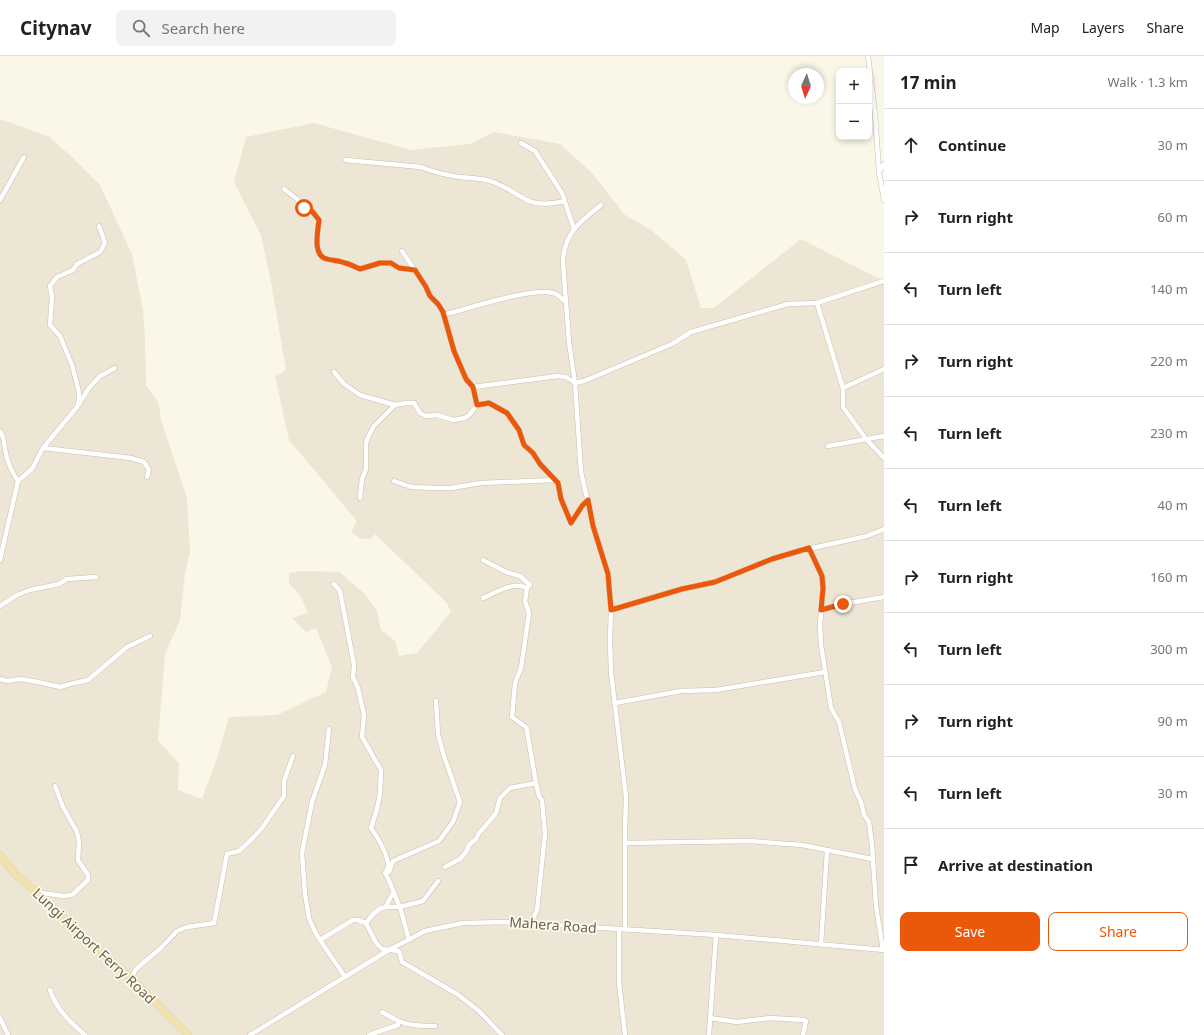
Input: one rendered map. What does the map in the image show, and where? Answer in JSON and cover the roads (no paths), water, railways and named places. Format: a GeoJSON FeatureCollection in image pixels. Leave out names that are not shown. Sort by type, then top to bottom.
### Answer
{"type":"FeatureCollection","features":[{"type":"Feature","properties":{"kind":"main road","name":"Lungi Airport Ferry Road"},"geometry":{"type":"LineString","coordinates":[[0,855],[15,874],[36,892],[74,930],[131,978],[188,1035]]}},
{"type":"Feature","properties":{"kind":"street"},"geometry":{"type":"LineString","coordinates":[[868,56],[875,114],[879,172],[884,200]]}},
{"type":"Feature","properties":{"kind":"street"},"geometry":{"type":"LineString","coordinates":[[521,143],[535,151],[562,193],[574,230]]}},
{"type":"Feature","properties":{"kind":"street"},"geometry":{"type":"LineString","coordinates":[[0,200],[24,157]]}},
{"type":"Feature","properties":{"kind":"street"},"geometry":{"type":"LineString","coordinates":[[346,160],[421,167],[446,175],[476,178],[493,182],[509,189],[524,199],[537,203],[550,204],[565,201]]}},
{"type":"Feature","properties":{"kind":"street"},"geometry":{"type":"LineString","coordinates":[[879,172],[884,164]]}},
{"type":"Feature","properties":{"kind":"street"},"geometry":{"type":"LineString","coordinates":[[284,189],[304,208],[312,211],[319,220],[317,245],[318,252],[322,257],[327,260],[346,263],[360,269],[380,263],[391,263],[399,268],[415,270]]}},
{"type":"Feature","properties":{"kind":"street"},"geometry":{"type":"LineString","coordinates":[[601,205],[580,222],[568,238],[563,249],[564,280],[581,472],[593,526],[608,574],[611,610],[611,664],[626,797],[625,930]]}},
{"type":"Feature","properties":{"kind":"street"},"geometry":{"type":"LineString","coordinates":[[77,407],[79,392],[72,365],[60,336],[50,325],[52,297],[50,286],[57,277],[73,270],[78,264],[100,252],[105,243],[99,226]]}},
{"type":"Feature","properties":{"kind":"street"},"geometry":{"type":"LineString","coordinates":[[402,251],[426,287],[430,296],[438,304],[454,351],[466,379],[473,387],[477,405]]}},
{"type":"Feature","properties":{"kind":"street"},"geometry":{"type":"LineString","coordinates":[[473,387],[558,376],[566,377],[574,383],[584,381],[672,344],[691,332],[788,304],[818,303],[884,281]]}},
{"type":"Feature","properties":{"kind":"street"},"geometry":{"type":"LineString","coordinates":[[443,315],[500,299],[534,292],[554,293],[566,302]]}},
{"type":"Feature","properties":{"kind":"street"},"geometry":{"type":"LineString","coordinates":[[818,303],[843,388],[843,406],[866,439],[884,458]]}},
{"type":"Feature","properties":{"kind":"street"},"geometry":{"type":"LineString","coordinates":[[0,560],[18,482],[32,469],[43,448],[77,407],[89,388],[100,376],[115,368]]}},
{"type":"Feature","properties":{"kind":"street"},"geometry":{"type":"LineString","coordinates":[[843,388],[884,369]]}},
{"type":"Feature","properties":{"kind":"street"},"geometry":{"type":"LineString","coordinates":[[334,372],[344,384],[360,395],[395,405],[414,403],[420,413],[426,416],[437,415],[453,420],[465,418],[477,405],[489,403],[507,413],[519,430],[524,445],[558,483],[561,499],[571,523],[582,506],[588,500]]}},
{"type":"Feature","properties":{"kind":"street"},"geometry":{"type":"LineString","coordinates":[[360,498],[362,479],[366,469],[366,443],[369,434],[374,426],[395,405]]}},
{"type":"Feature","properties":{"kind":"street"},"geometry":{"type":"LineString","coordinates":[[0,431],[4,437],[8,465],[18,482]]}},
{"type":"Feature","properties":{"kind":"street"},"geometry":{"type":"LineString","coordinates":[[828,446],[884,436]]}},
{"type":"Feature","properties":{"kind":"street"},"geometry":{"type":"LineString","coordinates":[[43,448],[131,458],[144,462],[149,470],[147,477]]}},
{"type":"Feature","properties":{"kind":"street"},"geometry":{"type":"LineString","coordinates":[[394,481],[410,487],[451,488],[481,483],[554,480]]}},
{"type":"Feature","properties":{"kind":"street"},"geometry":{"type":"LineString","coordinates":[[611,610],[682,589],[715,582],[772,559],[809,548],[867,536],[884,529]]}},
{"type":"Feature","properties":{"kind":"street"},"geometry":{"type":"LineString","coordinates":[[809,548],[822,576],[823,589],[820,625],[821,646],[831,708],[839,722],[855,789],[861,802],[864,814],[869,822],[876,906],[883,950]]}},
{"type":"Feature","properties":{"kind":"street"},"geometry":{"type":"LineString","coordinates":[[483,560],[506,572],[520,576],[530,585],[527,588],[525,601],[529,613],[521,668],[515,683],[512,717],[527,728],[536,783],[539,796],[542,800],[545,834],[537,910],[531,923]]}},
{"type":"Feature","properties":{"kind":"street"},"geometry":{"type":"LineString","coordinates":[[0,606],[17,595],[30,590],[60,584],[67,579],[96,577]]}},
{"type":"Feature","properties":{"kind":"street"},"geometry":{"type":"LineString","coordinates":[[334,584],[340,591],[354,665],[353,677],[358,688],[364,715],[362,737],[381,770],[379,801],[371,828],[377,836],[386,857],[388,867],[385,873],[391,883]]}},
{"type":"Feature","properties":{"kind":"street"},"geometry":{"type":"LineString","coordinates":[[483,598],[512,585],[521,585],[527,588]]}},
{"type":"Feature","properties":{"kind":"street"},"geometry":{"type":"LineString","coordinates":[[821,610],[843,604],[884,597]]}},
{"type":"Feature","properties":{"kind":"street"},"geometry":{"type":"LineString","coordinates":[[0,679],[8,681],[21,679],[60,688],[88,680],[127,647],[150,636]]}},
{"type":"Feature","properties":{"kind":"street"},"geometry":{"type":"LineString","coordinates":[[615,703],[681,691],[716,690],[825,672]]}},
{"type":"Feature","properties":{"kind":"street"},"geometry":{"type":"LineString","coordinates":[[409,940],[400,907],[393,893],[389,873],[393,861],[439,841],[453,822],[460,802],[442,753],[438,734],[436,702]]}},
{"type":"Feature","properties":{"kind":"street"},"geometry":{"type":"LineString","coordinates":[[329,729],[325,765],[313,798],[302,853],[305,894],[309,918],[320,940],[345,977]]}},
{"type":"Feature","properties":{"kind":"street"},"geometry":{"type":"LineString","coordinates":[[131,978],[136,969],[164,946],[177,931],[187,927],[214,923],[227,854],[239,851],[251,840],[262,828],[284,796],[284,781],[294,756]]}},
{"type":"Feature","properties":{"kind":"street"},"geometry":{"type":"LineString","coordinates":[[445,867],[460,859],[466,852],[469,845],[476,839],[479,833],[496,813],[500,798],[510,788],[536,783]]}},
{"type":"Feature","properties":{"kind":"street"},"geometry":{"type":"LineString","coordinates":[[36,892],[63,896],[72,895],[88,880],[88,875],[78,860],[79,842],[77,832],[63,807],[55,786]]}},
{"type":"Feature","properties":{"kind":"street"},"geometry":{"type":"LineString","coordinates":[[625,842],[750,841],[802,845],[872,859]]}},
{"type":"Feature","properties":{"kind":"street"},"geometry":{"type":"LineString","coordinates":[[821,944],[827,851]]}},
{"type":"Feature","properties":{"kind":"street"},"geometry":{"type":"LineString","coordinates":[[366,923],[378,908],[386,906],[400,907],[423,901],[438,882]]}},
{"type":"Feature","properties":{"kind":"street"},"geometry":{"type":"LineString","coordinates":[[386,906],[393,893]]}},
{"type":"Feature","properties":{"kind":"street"},"geometry":{"type":"LineString","coordinates":[[320,940],[353,920],[366,923],[376,943],[382,949],[398,951],[402,962],[457,994],[479,1011],[502,1035]]}},
{"type":"Feature","properties":{"kind":"street","name":"Mahera Road"},"geometry":{"type":"LineString","coordinates":[[250,1035],[389,950],[425,931],[463,923],[531,923],[716,935],[883,950]]}},
{"type":"Feature","properties":{"kind":"street"},"geometry":{"type":"LineString","coordinates":[[619,929],[619,982],[625,1035]]}},
{"type":"Feature","properties":{"kind":"street"},"geometry":{"type":"LineString","coordinates":[[709,1035],[716,935]]}},
{"type":"Feature","properties":{"kind":"street"},"geometry":{"type":"LineString","coordinates":[[50,990],[57,1006],[85,1035]]}},
{"type":"Feature","properties":{"kind":"street"},"geometry":{"type":"LineString","coordinates":[[382,1012],[398,1022],[409,1025],[435,1026]]}},
{"type":"Feature","properties":{"kind":"street"},"geometry":{"type":"LineString","coordinates":[[0,1018],[8,1035]]}},
{"type":"Feature","properties":{"kind":"street"},"geometry":{"type":"LineString","coordinates":[[710,1018],[737,1022],[770,1018],[806,1020],[803,1035]]}},
{"type":"Feature","properties":{"kind":"street"},"geometry":{"type":"LineString","coordinates":[[369,1035],[398,1025],[398,1022]]}}]}
